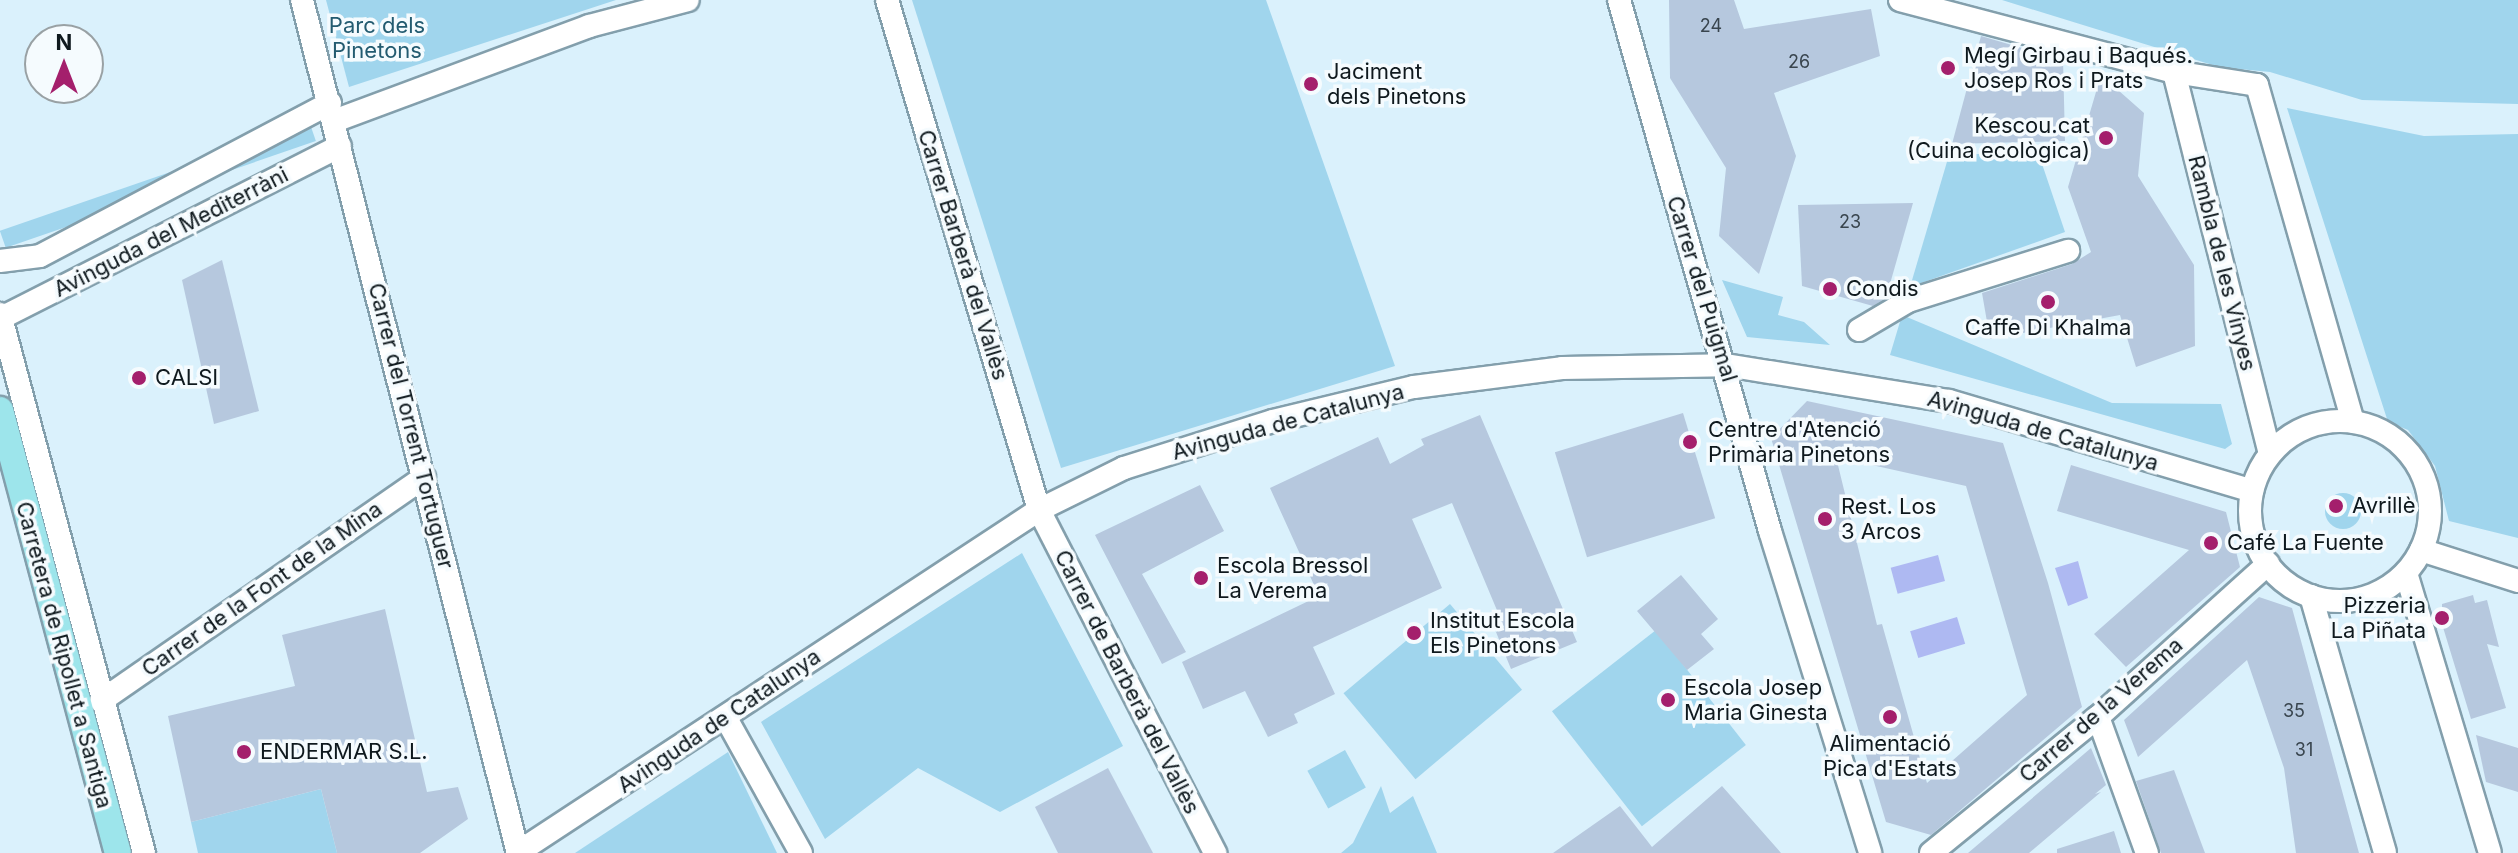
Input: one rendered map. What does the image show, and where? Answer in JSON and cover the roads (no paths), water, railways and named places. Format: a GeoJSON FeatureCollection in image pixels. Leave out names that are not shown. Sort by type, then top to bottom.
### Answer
{"type":"FeatureCollection","features":[{"type":"Feature","properties":{"kind":"main road","name":"Carretera de Ripollet a Santiga"},"geometry":{"type":"LineString","coordinates":[[0,410],[118,853]]}},
{"type":"Feature","properties":{"kind":"street","name":"Carrer del Torrent Tortuguer"},"geometry":{"type":"LineString","coordinates":[[302,0],[517,853]]}},
{"type":"Feature","properties":{"kind":"street","name":"Avinguda del Mediterràni"},"geometry":{"type":"LineString","coordinates":[[0,261],[40,256],[332,112],[589,26],[688,0]]}},
{"type":"Feature","properties":{"kind":"street","name":"Carrer Barberà del Vallès"},"geometry":{"type":"LineString","coordinates":[[887,0],[1039,510]]}},
{"type":"Feature","properties":{"kind":"street","name":"Carrer del Puigmal"},"geometry":{"type":"LineString","coordinates":[[1619,0],[1726,365],[1770,531],[1870,853]]}},
{"type":"Feature","properties":{"kind":"street"},"geometry":{"type":"LineString","coordinates":[[1900,0],[2174,72],[2257,85],[2353,422]]}},
{"type":"Feature","properties":{"kind":"street","name":"Rambla de les Vinyes"},"geometry":{"type":"LineString","coordinates":[[2174,72],[2270,454]]}},
{"type":"Feature","properties":{"kind":"street","name":"Avinguda del Mediterràni"},"geometry":{"type":"LineString","coordinates":[[0,316],[340,146]]}},
{"type":"Feature","properties":{"kind":"street"},"geometry":{"type":"LineString","coordinates":[[1859,330],[1908,301],[2068,251]]}},
{"type":"Feature","properties":{"kind":"street"},"geometry":{"type":"LineString","coordinates":[[0,316],[144,853]]}},
{"type":"Feature","properties":{"kind":"street","name":"Avinguda de Catalunya"},"geometry":{"type":"LineString","coordinates":[[517,853],[727,720],[1039,510],[1124,468],[1273,421],[1414,387],[1562,368],[1726,365],[1949,401],[2252,491]]}},
{"type":"Feature","properties":{"kind":"street"},"geometry":{"type":"LineString","coordinates":[[2353,422],[2388,434],[2415,460],[2429,495],[2421,550],[2406,573],[2366,597],[2311,596],[2268,564],[2250,517],[2252,491],[2270,454],[2307,427],[2353,422]]}},
{"type":"Feature","properties":{"kind":"street","name":"Carrer de la Font de la Mina"},"geometry":{"type":"LineString","coordinates":[[101,701],[424,477]]}},
{"type":"Feature","properties":{"kind":"street","name":"Carrer de Barberà del Vallès"},"geometry":{"type":"LineString","coordinates":[[1039,510],[1215,853]]}},
{"type":"Feature","properties":{"kind":"street"},"geometry":{"type":"LineString","coordinates":[[2421,550],[2518,581]]}},
{"type":"Feature","properties":{"kind":"street","name":"Carrer de la Verema"},"geometry":{"type":"LineString","coordinates":[[1931,853],[2098,717],[2268,564]]}},
{"type":"Feature","properties":{"kind":"street"},"geometry":{"type":"LineString","coordinates":[[2406,573],[2490,853]]}},
{"type":"Feature","properties":{"kind":"street"},"geometry":{"type":"LineString","coordinates":[[2311,596],[2385,853]]}},
{"type":"Feature","properties":{"kind":"street"},"geometry":{"type":"LineString","coordinates":[[2098,717],[2147,853]]}},
{"type":"Feature","properties":{"kind":"street"},"geometry":{"type":"LineString","coordinates":[[727,720],[801,853]]}},
{"type":"Feature","properties":{"kind":"place","name":"Megí Girbau i Baqués. Josep Ros i Prats"},"geometry":{"type":"Point","coordinates":[1948,68]}},
{"type":"Feature","properties":{"kind":"place","name":"Jaciment dels Pinetons"},"geometry":{"type":"Point","coordinates":[1311,84]}},
{"type":"Feature","properties":{"kind":"place","name":"Kescou.cat (Cuina ecològica)"},"geometry":{"type":"Point","coordinates":[2106,138]}},
{"type":"Feature","properties":{"kind":"place","name":"Condis"},"geometry":{"type":"Point","coordinates":[1830,289]}},
{"type":"Feature","properties":{"kind":"place","name":"Caffe Di Khalma"},"geometry":{"type":"Point","coordinates":[2048,302]}},
{"type":"Feature","properties":{"kind":"place","name":"CALSI"},"geometry":{"type":"Point","coordinates":[139,378]}},
{"type":"Feature","properties":{"kind":"place","name":"Centre d'Atenció Primària Pinetons"},"geometry":{"type":"Point","coordinates":[1690,442]}},
{"type":"Feature","properties":{"kind":"place","name":"Avrillè"},"geometry":{"type":"Point","coordinates":[2336,506]}},
{"type":"Feature","properties":{"kind":"place","name":"Rest. Los 3 Arcos"},"geometry":{"type":"Point","coordinates":[1825,519]}},
{"type":"Feature","properties":{"kind":"place","name":"Café La Fuente"},"geometry":{"type":"Point","coordinates":[2211,543]}},
{"type":"Feature","properties":{"kind":"place","name":"Escola Bressol La Verema"},"geometry":{"type":"Point","coordinates":[1201,578]}},
{"type":"Feature","properties":{"kind":"place","name":"Pizzeria La Piñata"},"geometry":{"type":"Point","coordinates":[2442,618]}},
{"type":"Feature","properties":{"kind":"place","name":"Institut Escola Els Pinetons"},"geometry":{"type":"Point","coordinates":[1414,633]}},
{"type":"Feature","properties":{"kind":"place","name":"Escola Josep Maria Ginesta"},"geometry":{"type":"Point","coordinates":[1668,700]}},
{"type":"Feature","properties":{"kind":"place","name":"Alimentació Pica d'Estats"},"geometry":{"type":"Point","coordinates":[1890,717]}},
{"type":"Feature","properties":{"kind":"place","name":"ENDERMAR S.L."},"geometry":{"type":"Point","coordinates":[244,752]}},
{"type":"Feature","properties":{"kind":"park label","name":"Parc dels Pinetons"},"geometry":{"type":"Point","coordinates":[377,38]}}]}
